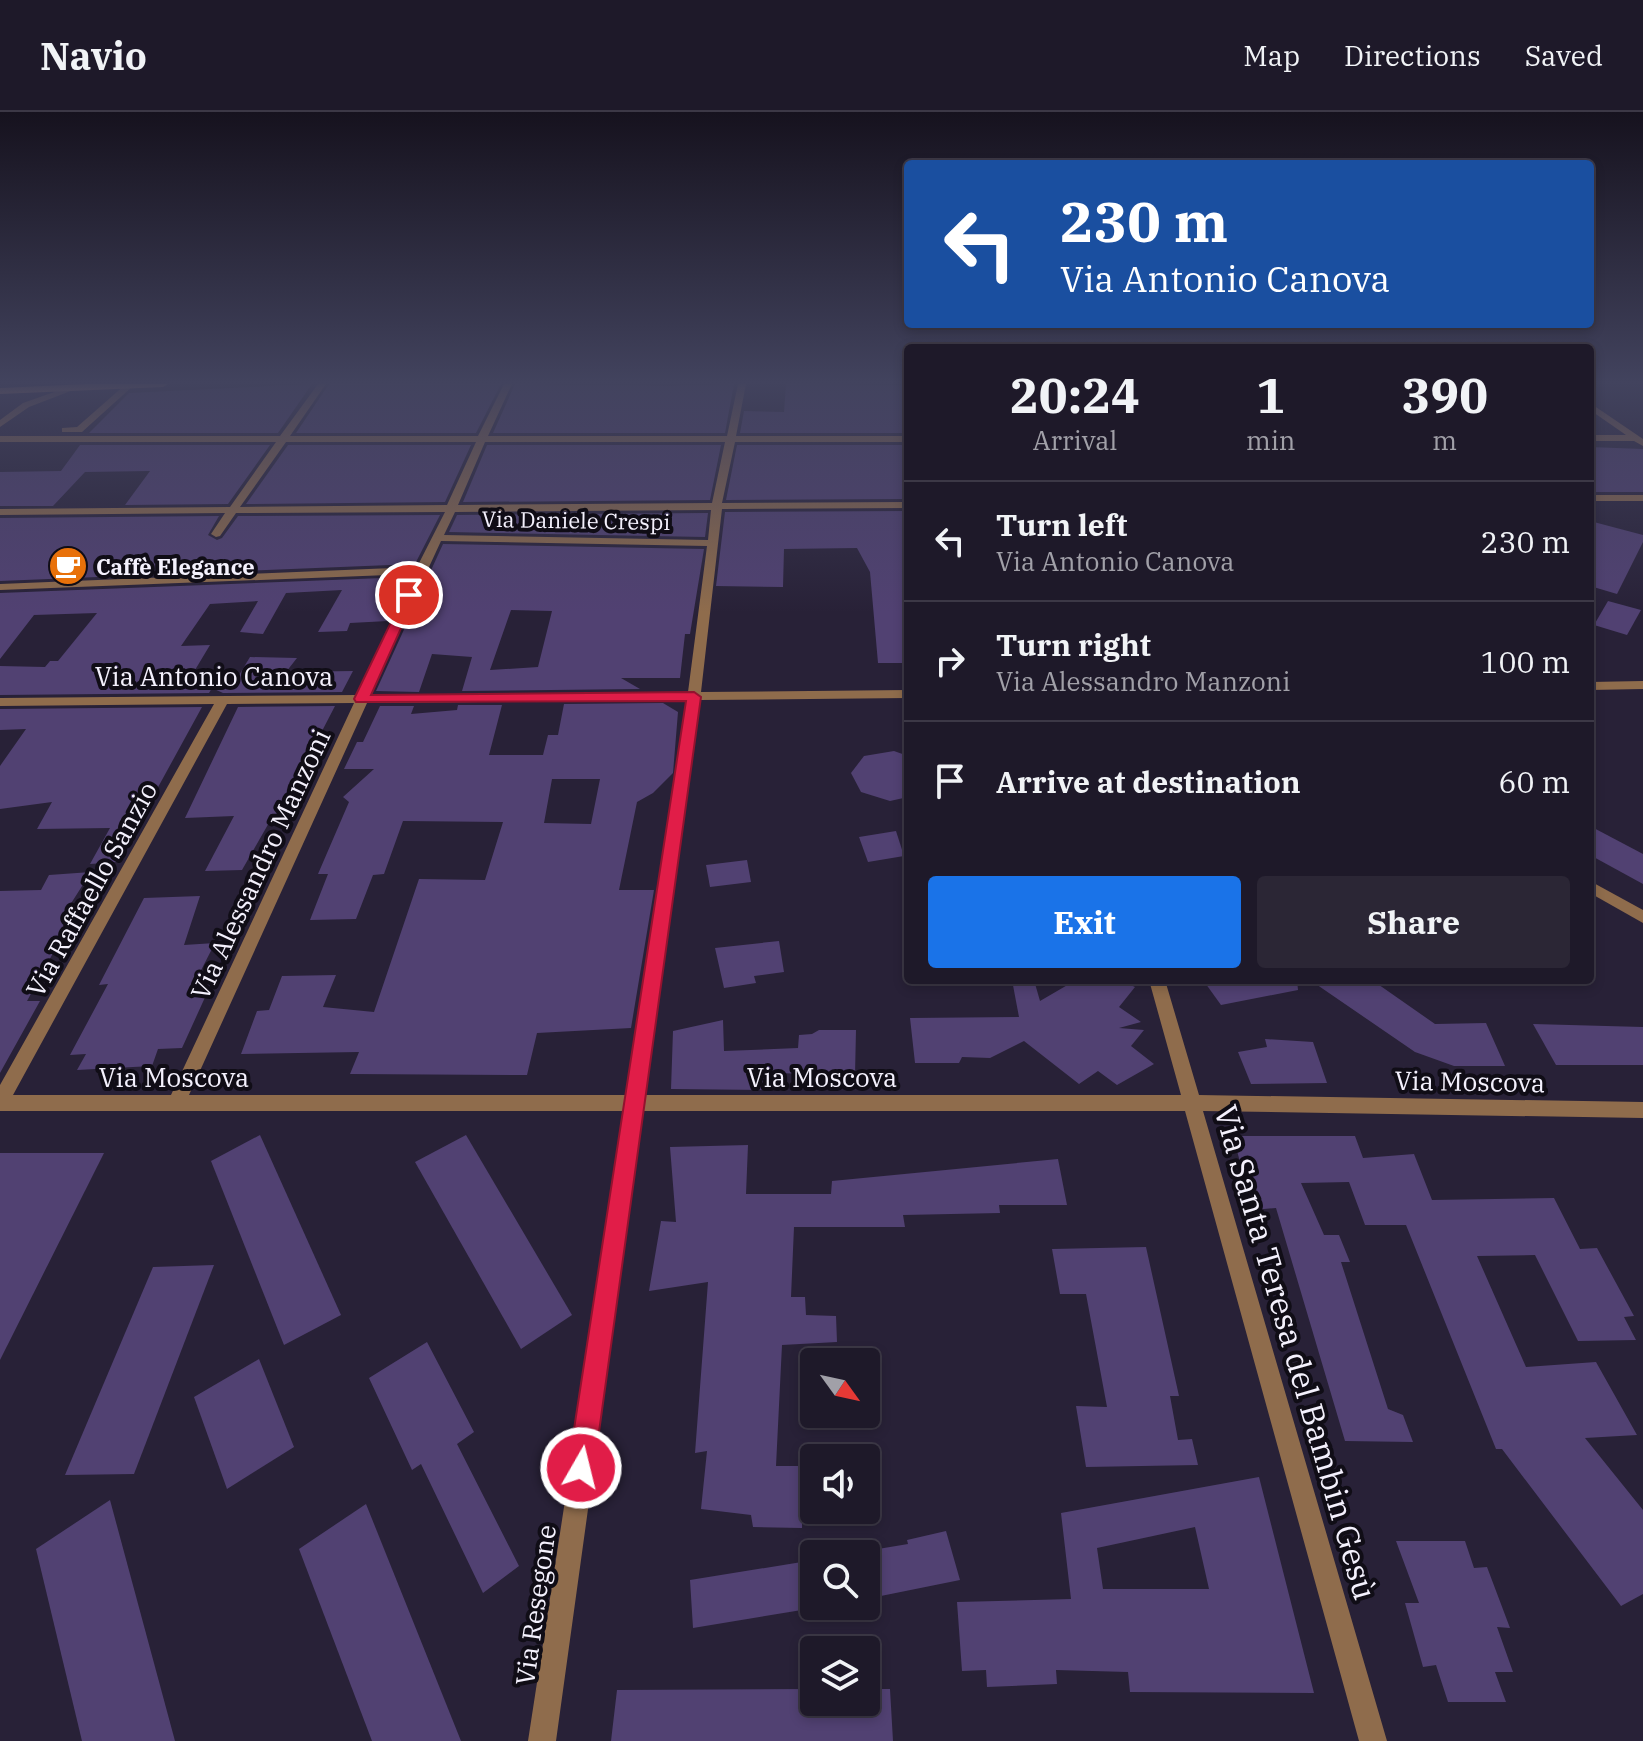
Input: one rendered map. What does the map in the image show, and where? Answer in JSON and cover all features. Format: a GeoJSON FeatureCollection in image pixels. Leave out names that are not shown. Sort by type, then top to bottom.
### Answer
{"type":"FeatureCollection","features":[{"type":"Feature","properties":{"kind":"street"},"geometry":{"type":"LineString","coordinates":[[216,534],[269,460]]}},
{"type":"Feature","properties":{"kind":"street","name":"Via Alessandro Manzoni"},"geometry":{"type":"LineString","coordinates":[[176,1104],[421,570],[439,538],[470,460]]}},
{"type":"Feature","properties":{"kind":"street","name":"Via Resegone"},"geometry":{"type":"LineString","coordinates":[[542,1741],[694,697],[717,505],[726,460]]}},
{"type":"Feature","properties":{"kind":"street"},"geometry":{"type":"LineString","coordinates":[[1594,498],[1643,498]]}},
{"type":"Feature","properties":{"kind":"street"},"geometry":{"type":"LineString","coordinates":[[0,512],[904,505]]}},
{"type":"Feature","properties":{"kind":"street","name":"Via Daniele Crespi"},"geometry":{"type":"LineString","coordinates":[[439,538],[712,543]]}},
{"type":"Feature","properties":{"kind":"street"},"geometry":{"type":"LineString","coordinates":[[0,587],[421,570]]}},
{"type":"Feature","properties":{"kind":"street"},"geometry":{"type":"LineString","coordinates":[[1594,673],[1606,685]]}},
{"type":"Feature","properties":{"kind":"street"},"geometry":{"type":"LineString","coordinates":[[1594,686],[1643,685]]}},
{"type":"Feature","properties":{"kind":"street","name":"Via Antonio Canova"},"geometry":{"type":"LineString","coordinates":[[0,702],[904,694]]}},
{"type":"Feature","properties":{"kind":"street","name":"Via Raffaello Sanzio"},"geometry":{"type":"LineString","coordinates":[[0,1103],[223,700]]}},
{"type":"Feature","properties":{"kind":"street"},"geometry":{"type":"LineString","coordinates":[[1594,888],[1643,917]]}},
{"type":"Feature","properties":{"kind":"street","name":"Via Santa Teresa del Bambin Gesù"},"geometry":{"type":"LineString","coordinates":[[1158,984],[1373,1741]]}},
{"type":"Feature","properties":{"kind":"street","name":"Via Moscova"},"geometry":{"type":"LineString","coordinates":[[0,1103],[1192,1103],[1643,1110]]}},
{"type":"Feature","properties":{"kind":"building"},"geometry":{"type":"Polygon","coordinates":[[[69,460],[259,460],[228,504],[125,505],[150,471],[85,472],[53,506],[0,506],[0,472],[61,471],[69,460]]]}},
{"type":"Feature","properties":{"kind":"building"},"geometry":{"type":"Polygon","coordinates":[[[277,460],[464,460],[445,502],[246,504],[277,460]]]}},
{"type":"Feature","properties":{"kind":"building"},"geometry":{"type":"Polygon","coordinates":[[[481,460],[718,460],[710,500],[463,502],[481,460]]]}},
{"type":"Feature","properties":{"kind":"building"},"geometry":{"type":"Polygon","coordinates":[[[734,460],[904,460],[904,499],[726,500],[734,460]]]}},
{"type":"Feature","properties":{"kind":"building"},"geometry":{"type":"Polygon","coordinates":[[[1594,460],[1643,460],[1643,492],[1594,492],[1594,460]]]}},
{"type":"Feature","properties":{"kind":"building"},"geometry":{"type":"Polygon","coordinates":[[[904,511],[904,663],[878,663],[870,572],[857,548],[784,549],[783,587],[716,586],[725,512],[904,511]]]}},
{"type":"Feature","properties":{"kind":"building"},"geometry":{"type":"Polygon","coordinates":[[[708,513],[705,537],[449,532],[457,515],[708,513]]]}},
{"type":"Feature","properties":{"kind":"building"},"geometry":{"type":"Polygon","coordinates":[[[440,515],[415,564],[0,581],[0,518],[219,516],[208,535],[217,540],[222,538],[238,516],[440,515]]]}},
{"type":"Feature","properties":{"kind":"building"},"geometry":{"type":"Polygon","coordinates":[[[1594,522],[1643,535],[1643,542],[1617,594],[1594,587],[1594,522]]]}},
{"type":"Feature","properties":{"kind":"building"},"geometry":{"type":"Polygon","coordinates":[[[443,544],[704,549],[690,634],[685,634],[680,678],[621,678],[640,689],[462,691],[472,657],[432,654],[419,692],[376,691],[443,544]],[[511,610],[490,670],[538,667],[552,611],[511,610]]]}},
{"type":"Feature","properties":{"kind":"building"},"geometry":{"type":"Polygon","coordinates":[[[409,577],[388,621],[350,623],[347,631],[318,632],[342,590],[286,593],[263,634],[240,632],[258,601],[210,604],[181,646],[210,645],[189,680],[236,680],[250,657],[297,658],[286,672],[353,671],[342,692],[223,693],[212,688],[209,693],[0,695],[0,666],[45,667],[50,661],[58,661],[97,613],[34,615],[0,659],[0,593],[409,577]]]}},
{"type":"Feature","properties":{"kind":"building"},"geometry":{"type":"Polygon","coordinates":[[[1608,601],[1641,610],[1627,635],[1594,625],[1608,601]]]}},
{"type":"Feature","properties":{"kind":"building"},"geometry":{"type":"Polygon","coordinates":[[[663,703],[678,712],[673,773],[653,793],[637,802],[619,890],[654,890],[631,1028],[537,1033],[527,1075],[350,1074],[359,1052],[241,1054],[257,1011],[269,1010],[282,976],[336,975],[323,1007],[374,1012],[419,879],[485,880],[503,822],[403,821],[384,874],[373,875],[356,919],[310,920],[328,874],[318,874],[349,802],[343,797],[374,769],[344,769],[357,742],[363,742],[380,706],[414,706],[411,714],[457,710],[458,705],[502,705],[489,755],[543,755],[548,735],[558,735],[564,704],[663,703]],[[552,779],[544,823],[591,824],[600,779],[552,779]]]}},
{"type":"Feature","properties":{"kind":"building"},"geometry":{"type":"Polygon","coordinates":[[[335,706],[307,760],[296,770],[294,789],[291,789],[277,821],[270,821],[242,870],[205,871],[234,816],[185,818],[238,707],[335,706]]]}},
{"type":"Feature","properties":{"kind":"building"},"geometry":{"type":"Polygon","coordinates":[[[202,707],[117,862],[90,864],[110,828],[37,829],[52,802],[0,809],[0,766],[26,729],[0,730],[0,709],[202,707]]]}},
{"type":"Feature","properties":{"kind":"building"},"geometry":{"type":"Polygon","coordinates":[[[894,751],[904,755],[904,798],[890,801],[861,792],[851,773],[864,756],[894,751]]]}},
{"type":"Feature","properties":{"kind":"building"},"geometry":{"type":"Polygon","coordinates":[[[1594,828],[1643,854],[1643,884],[1594,857],[1594,828]]]}},
{"type":"Feature","properties":{"kind":"building"},"geometry":{"type":"Polygon","coordinates":[[[896,831],[904,856],[868,862],[859,837],[896,831]]]}},
{"type":"Feature","properties":{"kind":"building"},"geometry":{"type":"Polygon","coordinates":[[[747,860],[751,882],[710,887],[706,865],[747,860]]]}},
{"type":"Feature","properties":{"kind":"building"},"geometry":{"type":"Polygon","coordinates":[[[91,872],[63,916],[71,920],[27,1001],[40,1001],[0,1073],[0,891],[41,890],[49,875],[91,872]]]}},
{"type":"Feature","properties":{"kind":"building"},"geometry":{"type":"Polygon","coordinates":[[[200,896],[184,945],[215,943],[195,982],[212,982],[182,1048],[158,1049],[152,1066],[77,1070],[86,1054],[70,1055],[108,984],[99,985],[144,898],[200,896]]]}},
{"type":"Feature","properties":{"kind":"building"},"geometry":{"type":"Polygon","coordinates":[[[779,941],[784,972],[754,976],[756,983],[724,988],[715,948],[779,941]]]}},
{"type":"Feature","properties":{"kind":"building"},"geometry":{"type":"Polygon","coordinates":[[[1013,984],[1035,984],[1040,1001],[1069,984],[1129,984],[1135,987],[1119,1007],[1141,1022],[1119,1028],[1144,1030],[1131,1046],[1154,1064],[1117,1085],[1098,1071],[1079,1084],[1024,1041],[990,1058],[962,1057],[959,1063],[915,1063],[910,1018],[1019,1017],[1013,984]]]}},
{"type":"Feature","properties":{"kind":"building"},"geometry":{"type":"Polygon","coordinates":[[[1206,984],[1297,984],[1298,990],[1221,1005],[1206,984]]]}},
{"type":"Feature","properties":{"kind":"building"},"geometry":{"type":"Polygon","coordinates":[[[1316,984],[1378,984],[1435,1024],[1486,1023],[1505,1066],[1454,1066],[1415,1052],[1316,984]]]}},
{"type":"Feature","properties":{"kind":"building"},"geometry":{"type":"Polygon","coordinates":[[[723,1020],[724,1051],[798,1048],[799,1035],[819,1030],[856,1030],[855,1075],[773,1073],[774,1090],[671,1089],[673,1031],[723,1020]]]}},
{"type":"Feature","properties":{"kind":"building"},"geometry":{"type":"Polygon","coordinates":[[[1533,1024],[1643,1027],[1643,1065],[1556,1065],[1533,1024]]]}},
{"type":"Feature","properties":{"kind":"building"},"geometry":{"type":"Polygon","coordinates":[[[1265,1039],[1313,1042],[1327,1083],[1251,1084],[1238,1052],[1267,1047],[1265,1039]]]}},
{"type":"Feature","properties":{"kind":"building"},"geometry":{"type":"Polygon","coordinates":[[[260,1135],[341,1315],[284,1345],[211,1161],[260,1135]]]}},
{"type":"Feature","properties":{"kind":"building"},"geometry":{"type":"Polygon","coordinates":[[[466,1135],[572,1315],[521,1349],[415,1162],[466,1135]]]}},
{"type":"Feature","properties":{"kind":"building"},"geometry":{"type":"Polygon","coordinates":[[[1233,1136],[1355,1136],[1363,1158],[1414,1154],[1432,1200],[1554,1198],[1580,1249],[1597,1248],[1634,1316],[1624,1317],[1636,1340],[1578,1341],[1535,1255],[1477,1256],[1526,1367],[1596,1362],[1637,1435],[1585,1438],[1643,1510],[1643,1594],[1621,1606],[1502,1449],[1496,1449],[1406,1225],[1365,1225],[1349,1182],[1301,1183],[1324,1235],[1339,1235],[1350,1262],[1341,1262],[1388,1409],[1403,1415],[1413,1442],[1345,1441],[1276,1208],[1253,1210],[1233,1136]]]}},
{"type":"Feature","properties":{"kind":"building"},"geometry":{"type":"Polygon","coordinates":[[[748,1145],[746,1194],[831,1194],[832,1181],[1058,1159],[1067,1205],[999,1205],[1000,1213],[903,1215],[905,1227],[794,1227],[791,1297],[805,1297],[806,1315],[836,1316],[837,1342],[782,1345],[776,1466],[800,1466],[802,1528],[753,1527],[751,1515],[701,1509],[707,1451],[695,1453],[708,1282],[649,1291],[661,1221],[676,1222],[670,1147],[748,1145]]]}},
{"type":"Feature","properties":{"kind":"building"},"geometry":{"type":"Polygon","coordinates":[[[0,1153],[104,1153],[0,1360],[0,1153]]]}},
{"type":"Feature","properties":{"kind":"building"},"geometry":{"type":"Polygon","coordinates":[[[1146,1247],[1179,1396],[1170,1396],[1178,1440],[1192,1439],[1198,1465],[1086,1467],[1076,1406],[1107,1407],[1086,1294],[1060,1294],[1052,1249],[1146,1247]]]}},
{"type":"Feature","properties":{"kind":"building"},"geometry":{"type":"Polygon","coordinates":[[[214,1265],[134,1474],[65,1475],[153,1267],[214,1265]]]}},
{"type":"Feature","properties":{"kind":"building"},"geometry":{"type":"Polygon","coordinates":[[[427,1342],[474,1432],[457,1444],[519,1566],[483,1593],[421,1464],[412,1470],[369,1378],[427,1342]]]}},
{"type":"Feature","properties":{"kind":"building"},"geometry":{"type":"Polygon","coordinates":[[[259,1359],[294,1447],[227,1489],[194,1397],[259,1359]]]}},
{"type":"Feature","properties":{"kind":"building"},"geometry":{"type":"Polygon","coordinates":[[[1259,1477],[1314,1693],[1130,1692],[1128,1672],[1056,1670],[1057,1684],[987,1687],[986,1670],[962,1671],[957,1602],[1071,1599],[1061,1513],[1259,1477]],[[1195,1527],[1097,1548],[1103,1589],[1209,1589],[1195,1527]]]}},
{"type":"Feature","properties":{"kind":"building"},"geometry":{"type":"Polygon","coordinates":[[[110,1500],[175,1741],[82,1741],[36,1549],[110,1500]]]}},
{"type":"Feature","properties":{"kind":"building"},"geometry":{"type":"Polygon","coordinates":[[[366,1504],[461,1741],[372,1741],[299,1549],[366,1504]]]}},
{"type":"Feature","properties":{"kind":"building"},"geometry":{"type":"Polygon","coordinates":[[[946,1531],[960,1580],[880,1596],[880,1549],[908,1544],[907,1540],[946,1531]]]}},
{"type":"Feature","properties":{"kind":"building"},"geometry":{"type":"Polygon","coordinates":[[[1396,1541],[1465,1541],[1474,1568],[1487,1567],[1510,1628],[1497,1627],[1513,1672],[1495,1672],[1506,1702],[1448,1702],[1436,1665],[1423,1667],[1405,1603],[1419,1603],[1396,1541]]]}},
{"type":"Feature","properties":{"kind":"building"},"geometry":{"type":"Polygon","coordinates":[[[800,1562],[800,1610],[693,1628],[690,1580],[800,1562]]]}},
{"type":"Feature","properties":{"kind":"building"},"geometry":{"type":"Polygon","coordinates":[[[800,1689],[800,1716],[880,1716],[880,1689],[890,1689],[893,1741],[611,1741],[617,1690],[800,1689]]]}},
{"type":"Feature","properties":{"kind":"place","name":"Caffè Elegance"},"geometry":{"type":"Point","coordinates":[68,566]}},
{"type":"Feature","properties":{"kind":"route"},"geometry":{"type":"LineString","coordinates":[[409,595],[362,699],[694,697],[581,1468]]}}]}
